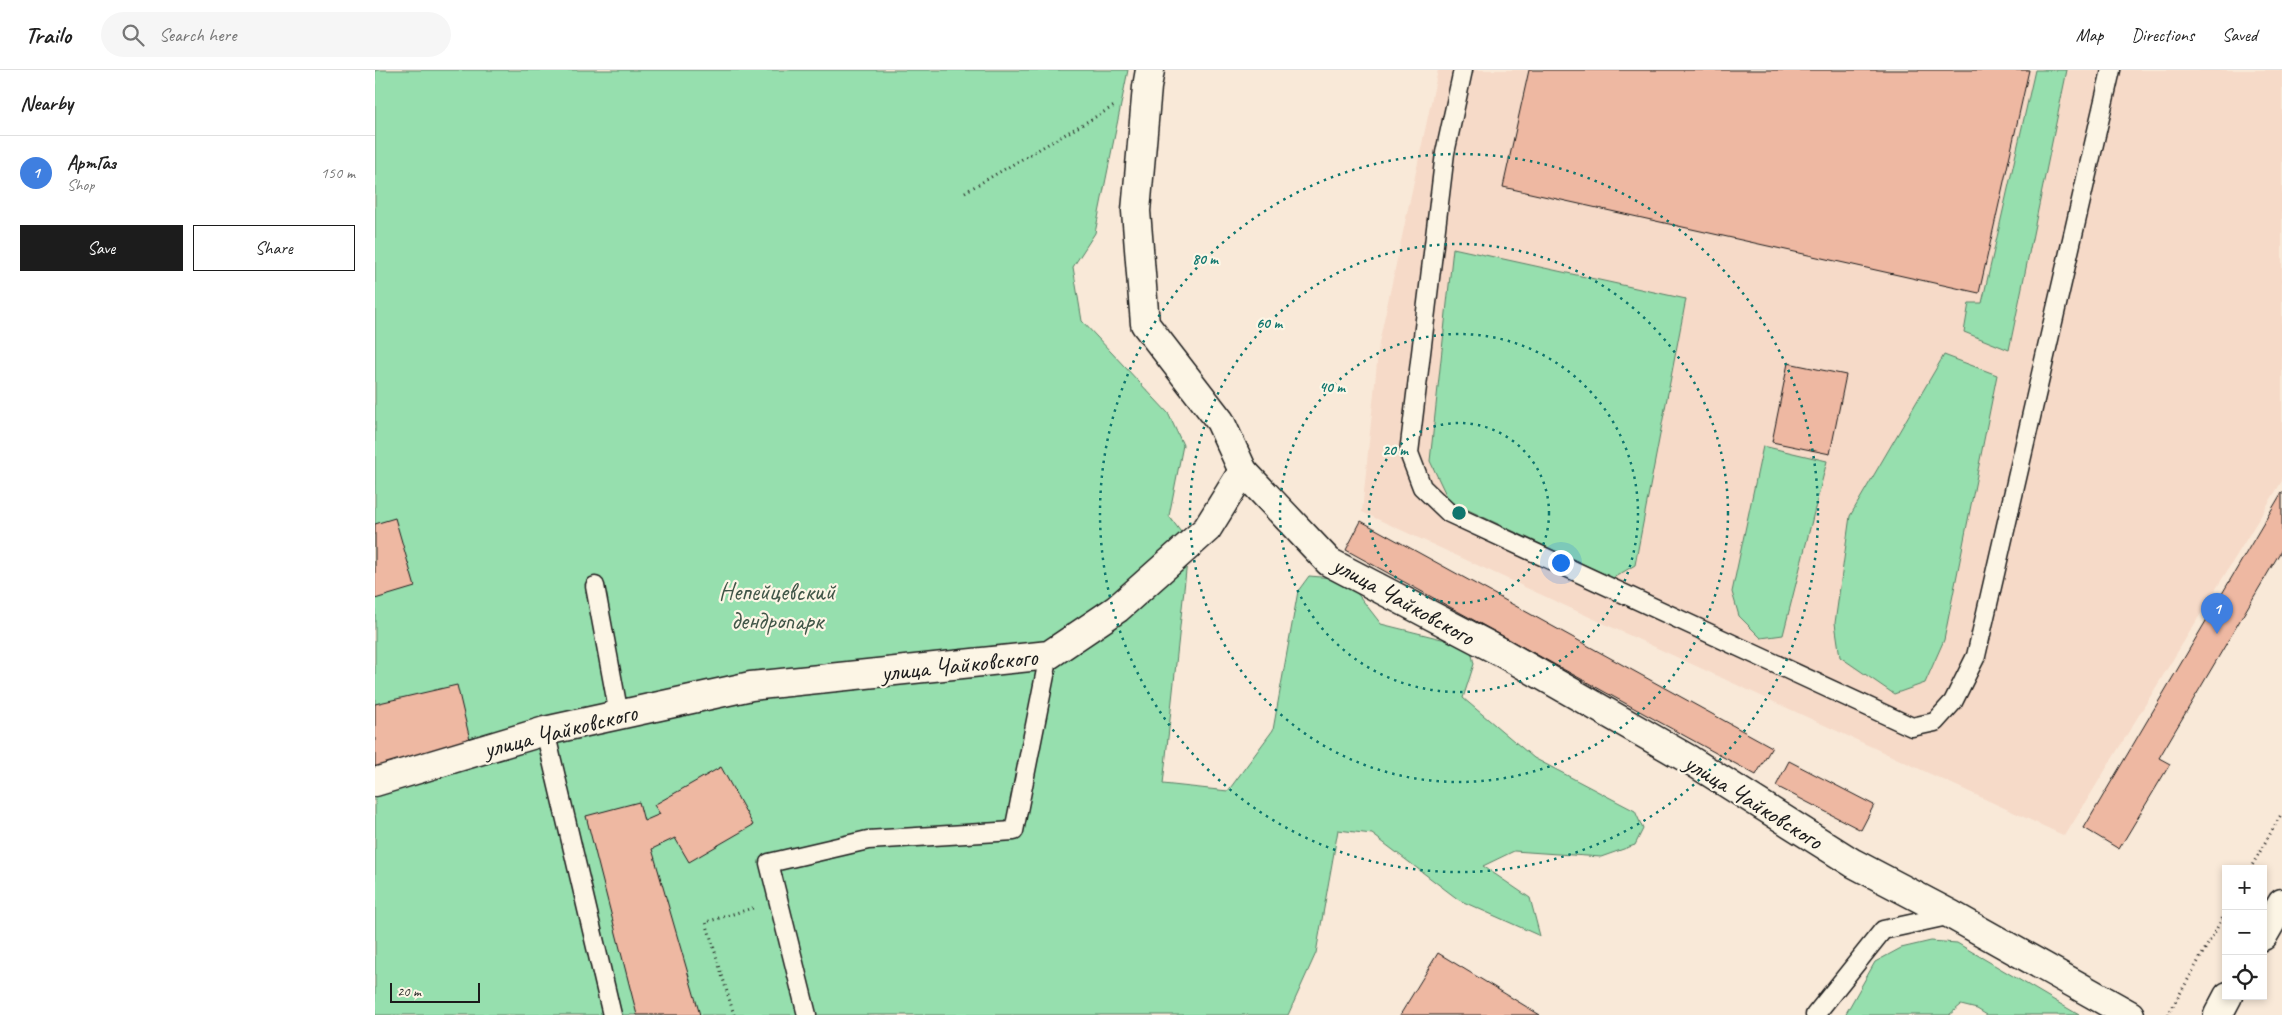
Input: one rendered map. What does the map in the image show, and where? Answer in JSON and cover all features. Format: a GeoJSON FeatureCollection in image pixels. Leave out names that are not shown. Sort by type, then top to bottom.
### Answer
{"type":"FeatureCollection","features":[{"type":"Feature","properties":{"kind":"street"},"geometry":{"type":"LineString","coordinates":[[1149,79],[1136,211],[1145,324],[1220,421],[1243,471]]}},
{"type":"Feature","properties":{"kind":"street","name":"улица Чайковского"},"geometry":{"type":"LineString","coordinates":[[375,782],[545,730],[751,686],[1049,655],[1117,609],[1207,529],[1243,471],[1329,562],[1510,657],[1690,760],[1853,863],[1952,915],[2130,1015]]}},
{"type":"Feature","properties":{"kind":"street"},"geometry":{"type":"LineString","coordinates":[[2267,929],[2282,903]]}},
{"type":"Feature","properties":{"kind":"street"},"geometry":{"type":"LineString","coordinates":[[2218,1015],[2227,1000]]}},
{"type":"Feature","properties":{"kind":"lane"},"geometry":{"type":"LineString","coordinates":[[1463,70],[1445,153],[1409,453],[1422,487],[1449,513],[1912,726],[1935,722],[1953,702],[1976,656],[2111,70]]}},
{"type":"Feature","properties":{"kind":"lane"},"geometry":{"type":"LineString","coordinates":[[595,586],[619,714]]}},
{"type":"Feature","properties":{"kind":"lane"},"geometry":{"type":"LineString","coordinates":[[807,1015],[769,863],[868,840],[1015,831],[1049,655]]}},
{"type":"Feature","properties":{"kind":"lane"},"geometry":{"type":"LineString","coordinates":[[545,730],[612,1015]]}},
{"type":"Feature","properties":{"kind":"lane"},"geometry":{"type":"LineString","coordinates":[[1815,1015],[1883,930],[1952,915]]}},
{"type":"Feature","properties":{"kind":"path"},"geometry":{"type":"LineString","coordinates":[[965,192],[1149,79]]}},
{"type":"Feature","properties":{"kind":"path"},"geometry":{"type":"LineString","coordinates":[[2252,865],[2282,813]]}},
{"type":"Feature","properties":{"kind":"path"},"geometry":{"type":"LineString","coordinates":[[734,1015],[706,922],[778,900]]}},
{"type":"Feature","properties":{"kind":"path"},"geometry":{"type":"LineString","coordinates":[[2168,1015],[2222,919]]}},
{"type":"Feature","properties":{"kind":"shaded area"},"geometry":{"type":"Polygon","coordinates":[[[1438,70],[2282,70],[2282,481],[2065,836],[1362,512],[1379,343],[1438,70]]]}},
{"type":"Feature","properties":{"kind":"green space","name":"Непейцевский дендропарк"},"geometry":{"type":"Polygon","coordinates":[[[375,70],[1128,70],[1095,233],[1073,267],[1082,321],[1168,413],[1183,445],[1169,516],[1189,543],[1163,784],[1228,791],[1273,730],[1298,591],[1309,576],[1346,579],[1381,624],[1470,646],[1474,664],[1463,698],[1534,758],[1635,811],[1643,829],[1635,845],[1601,857],[1514,851],[1483,866],[1530,898],[1540,936],[1459,900],[1372,834],[1338,830],[1316,953],[1288,1015],[375,1015],[375,70]]]}},
{"type":"Feature","properties":{"kind":"green space"},"geometry":{"type":"Polygon","coordinates":[[[2035,70],[2067,70],[2009,350],[1964,332],[1969,303],[1982,303],[2035,70]]]}},
{"type":"Feature","properties":{"kind":"green space"},"geometry":{"type":"Polygon","coordinates":[[[1453,248],[1686,299],[1635,565],[1613,578],[1449,501],[1430,461],[1453,248]]]}},
{"type":"Feature","properties":{"kind":"green space"},"geometry":{"type":"Polygon","coordinates":[[[1944,355],[1997,375],[1944,640],[1925,683],[1894,694],[1840,657],[1835,623],[1850,516],[1944,355]]]}},
{"type":"Feature","properties":{"kind":"green space"},"geometry":{"type":"Polygon","coordinates":[[[1763,446],[1827,461],[1783,635],[1761,638],[1739,616],[1732,592],[1763,446]]]}},
{"type":"Feature","properties":{"kind":"green space"},"geometry":{"type":"Polygon","coordinates":[[[1931,941],[1957,943],[2079,1015],[1987,1015],[1977,1009],[1961,1005],[1949,1015],[1845,1015],[1875,962],[1901,948],[1931,941]]]}},
{"type":"Feature","properties":{"kind":"building"},"geometry":{"type":"Polygon","coordinates":[[[1529,70],[2029,70],[1979,293],[1503,187],[1529,70]]]}},
{"type":"Feature","properties":{"kind":"building"},"geometry":{"type":"Polygon","coordinates":[[[1788,363],[1846,375],[1830,454],[1772,442],[1788,363]]]}},
{"type":"Feature","properties":{"kind":"building"},"geometry":{"type":"Polygon","coordinates":[[[2282,492],[2282,549],[2159,758],[2170,764],[2119,849],[2084,828],[2282,492]]]}},
{"type":"Feature","properties":{"kind":"building"},"geometry":{"type":"Polygon","coordinates":[[[395,518],[415,587],[375,599],[375,524],[395,518]]]}},
{"type":"Feature","properties":{"kind":"building"},"geometry":{"type":"Polygon","coordinates":[[[1361,521],[1772,747],[1756,775],[1346,550],[1361,521]]]}},
{"type":"Feature","properties":{"kind":"building"},"geometry":{"type":"Polygon","coordinates":[[[457,685],[472,748],[375,771],[375,704],[457,685]]]}},
{"type":"Feature","properties":{"kind":"building"},"geometry":{"type":"Polygon","coordinates":[[[1789,761],[1874,805],[1861,830],[1776,786],[1789,761]]]}},
{"type":"Feature","properties":{"kind":"building"},"geometry":{"type":"Polygon","coordinates":[[[721,767],[753,825],[689,862],[675,838],[652,849],[700,1015],[637,1015],[586,816],[639,802],[644,821],[660,814],[654,805],[721,767]]]}},
{"type":"Feature","properties":{"kind":"building"},"geometry":{"type":"Polygon","coordinates":[[[1438,953],[1540,1015],[1400,1015],[1438,953]]]}},
{"type":"Feature","properties":{"kind":"place","name":"АртГаз"},"geometry":{"type":"Point","coordinates":[2217,634]}}]}
